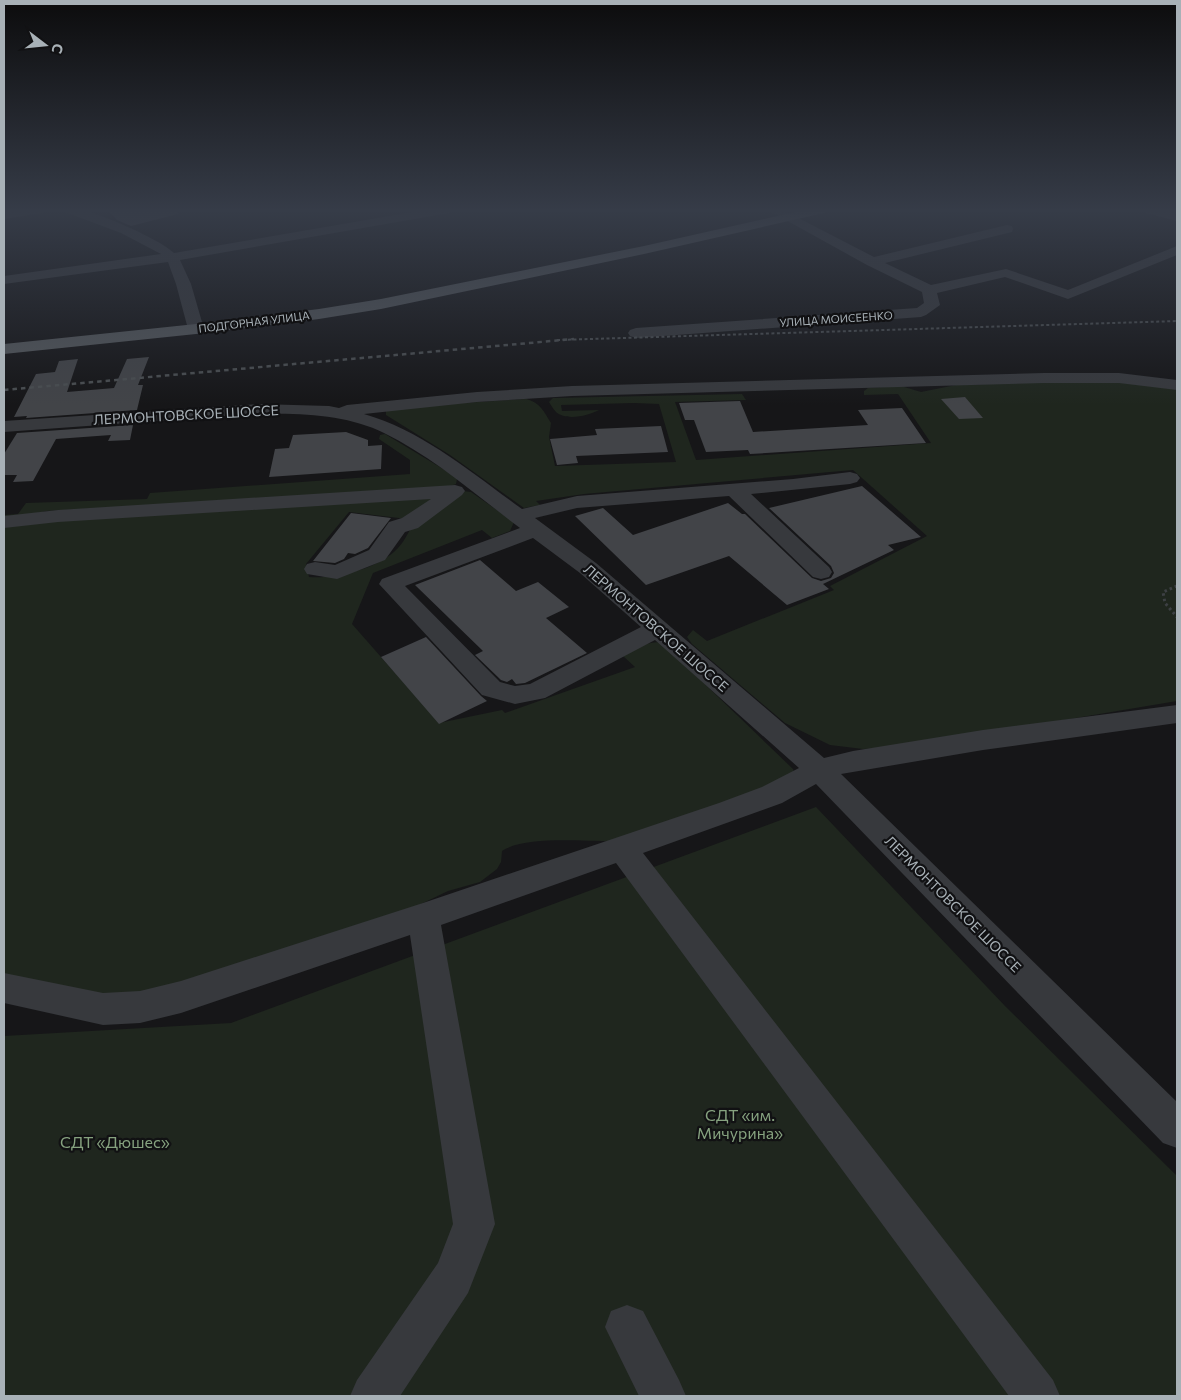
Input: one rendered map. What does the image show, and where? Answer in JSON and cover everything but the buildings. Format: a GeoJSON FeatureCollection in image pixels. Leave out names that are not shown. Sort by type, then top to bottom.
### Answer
{"type":"FeatureCollection","features":[{"type":"Feature","properties":{"kind":"main road","name":"ПОДГОРНАЯ УЛИЦА"},"geometry":{"type":"LineString","coordinates":[[4,349],[196,329],[381,304],[525,274]]}},
{"type":"Feature","properties":{"kind":"street"},"geometry":{"type":"LineString","coordinates":[[4,280],[45,274]]}},
{"type":"Feature","properties":{"kind":"street"},"geometry":{"type":"LineString","coordinates":[[179,274],[196,329]]}},
{"type":"Feature","properties":{"kind":"street"},"geometry":{"type":"LineString","coordinates":[[897,274],[929,290],[1000,274]]}},
{"type":"Feature","properties":{"kind":"street"},"geometry":{"type":"LineString","coordinates":[[1010,274],[1068,295],[1118,274]]}},
{"type":"Feature","properties":{"kind":"street","name":"УЛИЦА МОИСЕЕНКО"},"geometry":{"type":"LineString","coordinates":[[636,332],[921,312],[932,306],[929,290]]}},
{"type":"Feature","properties":{"kind":"street"},"geometry":{"type":"LineString","coordinates":[[329,412],[477,397],[572,391],[1044,378],[1119,378],[1177,385]]}},
{"type":"Feature","properties":{"kind":"street","name":"ЛЕРМОНТОВСКОЕ ШОССЕ"},"geometry":{"type":"LineString","coordinates":[[4,426],[259,409],[329,412],[359,418],[389,428],[446,462],[462,485],[527,522],[588,568],[819,770],[1177,1129]]}},
{"type":"Feature","properties":{"kind":"street"},"geometry":{"type":"LineString","coordinates":[[657,628],[617,651],[536,692],[516,695],[491,689],[390,584],[527,522],[577,502],[734,490],[850,478]]}},
{"type":"Feature","properties":{"kind":"street"},"geometry":{"type":"LineString","coordinates":[[4,522],[58,516],[462,485]]}},
{"type":"Feature","properties":{"kind":"street"},"geometry":{"type":"LineString","coordinates":[[315,569],[337,572],[377,555],[397,527],[410,523],[462,485]]}},
{"type":"Feature","properties":{"kind":"street"},"geometry":{"type":"LineString","coordinates":[[734,490],[821,572]]}},
{"type":"Feature","properties":{"kind":"street"},"geometry":{"type":"LineString","coordinates":[[4,988],[103,1009],[140,1008],[181,997],[423,917],[772,794],[819,770],[853,761],[983,740],[1177,714]]}},
{"type":"Feature","properties":{"kind":"street"},"geometry":{"type":"LineString","coordinates":[[621,847],[1036,1396]]}},
{"type":"Feature","properties":{"kind":"street"},"geometry":{"type":"LineString","coordinates":[[373,1396],[452,1278],[474,1224],[423,917]]}},
{"type":"Feature","properties":{"kind":"street"},"geometry":{"type":"LineString","coordinates":[[627,1327],[663,1396]]}},
{"type":"Feature","properties":{"kind":"path"},"geometry":{"type":"LineString","coordinates":[[1177,586],[1164,592],[1165,603],[1177,617]]}},
{"type":"Feature","properties":{"kind":"green space"},"geometry":{"type":"Polygon","coordinates":[[[1114,380],[1177,388],[1177,701],[903,747],[863,749],[830,745],[785,723],[692,644],[687,637],[693,630],[707,641],[834,590],[830,586],[927,536],[853,470],[584,494],[536,501],[540,505],[524,508],[450,455],[386,415],[386,411],[397,407],[526,399],[535,402],[544,411],[551,423],[549,437],[555,466],[676,462],[659,404],[561,405],[562,411],[599,410],[583,416],[571,417],[560,415],[549,402],[553,398],[742,394],[746,400],[675,402],[696,460],[931,443],[898,394],[864,395],[864,391],[868,388],[901,386],[921,392],[956,385],[1114,380]]]}},
{"type":"Feature","properties":{"kind":"green space"},"geometry":{"type":"Polygon","coordinates":[[[385,434],[453,475],[457,479],[456,484],[442,489],[47,511],[4,520],[4,515],[18,514],[26,503],[147,499],[150,493],[410,474],[410,460],[379,439],[380,435],[385,434]]]}},
{"type":"Feature","properties":{"kind":"green space"},"geometry":{"type":"Polygon","coordinates":[[[463,491],[471,492],[514,522],[510,531],[492,538],[482,530],[373,573],[352,624],[439,723],[502,710],[505,713],[635,667],[623,656],[642,646],[657,642],[662,643],[793,769],[795,774],[789,782],[625,841],[561,840],[513,846],[502,851],[501,862],[497,869],[480,882],[448,891],[369,929],[141,1001],[106,1002],[4,977],[4,526],[57,519],[434,495],[439,499],[407,519],[349,512],[306,564],[309,577],[320,577],[356,571],[380,562],[398,548],[418,520],[463,491]]]}},
{"type":"Feature","properties":{"kind":"green space","name":"СДТ «им. Мичурина»"},"geometry":{"type":"Polygon","coordinates":[[[816,807],[1005,1006],[1177,1176],[1177,1396],[4,1396],[4,1036],[231,1023],[816,807]]]}},
{"type":"Feature","properties":{"kind":"railway"},"geometry":{"type":"LineString","coordinates":[[566,340],[1177,321]]}},
{"type":"Feature","properties":{"kind":"railway"},"geometry":{"type":"LineString","coordinates":[[566,340],[574,339]]}},
{"type":"Feature","properties":{"kind":"railway"},"geometry":{"type":"LineString","coordinates":[[557,340],[566,340]]}},
{"type":"Feature","properties":{"kind":"railway"},"geometry":{"type":"LineString","coordinates":[[4,390],[566,340]]}},
{"type":"Feature","properties":{"kind":"park label","name":"СДТ «Дюшес»"},"geometry":{"type":"Point","coordinates":[115,1142]}}]}
